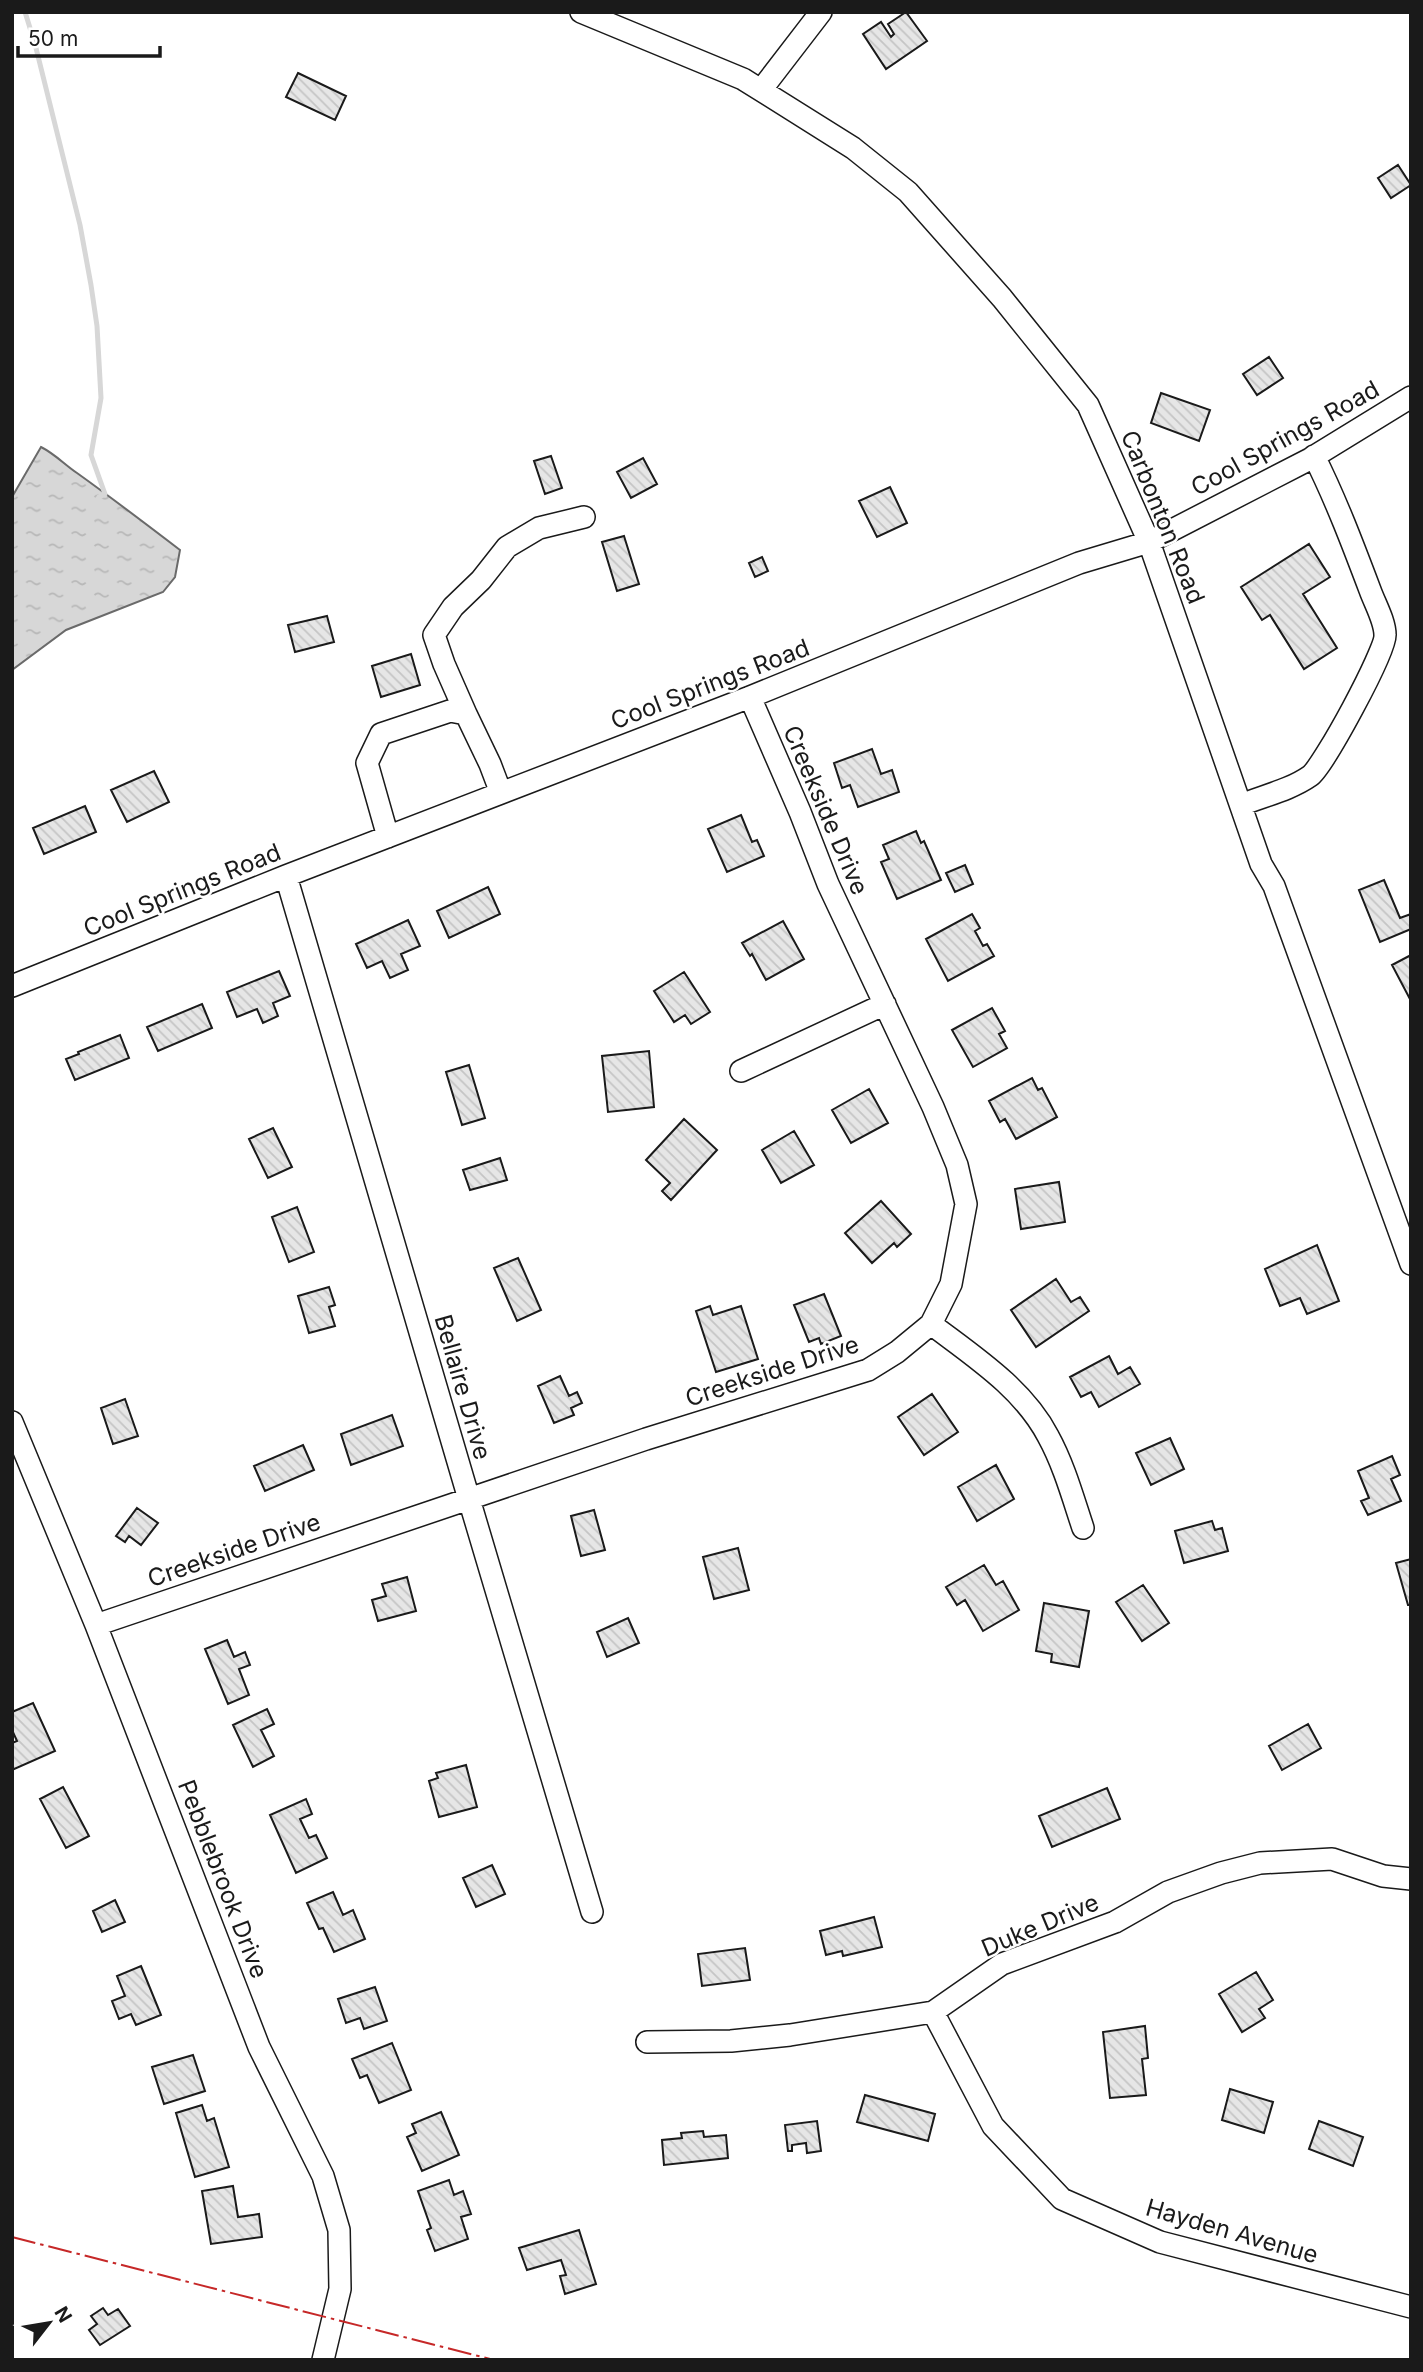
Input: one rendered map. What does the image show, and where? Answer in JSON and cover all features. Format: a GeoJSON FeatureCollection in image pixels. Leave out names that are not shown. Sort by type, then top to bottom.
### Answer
{"type":"FeatureCollection","features":[{"type":"Feature","properties":{"kind":"street","name":"Carbonton Road"},"geometry":{"type":"LineString","coordinates":[[581,12],[743,79],[853,148],[908,192],[1002,298],[1088,405],[1149,542],[1261,864],[1274,886],[1411,1264]]}},
{"type":"Feature","properties":{"kind":"street"},"geometry":{"type":"LineString","coordinates":[[761,90],[821,12]]}},
{"type":"Feature","properties":{"kind":"street","name":"Cool Springs Road"},"geometry":{"type":"LineString","coordinates":[[12,986],[286,876],[750,697],[1079,563],[1149,542],[1314,456],[1411,397]]}},
{"type":"Feature","properties":{"kind":"street"},"geometry":{"type":"LineString","coordinates":[[1241,805],[1288,787],[1314,773],[1365,684],[1385,641],[1380,617],[1358,557],[1314,456]]}},
{"type":"Feature","properties":{"kind":"street"},"geometry":{"type":"LineString","coordinates":[[501,793],[444,664],[434,635],[453,607],[481,580],[507,547],[539,528],[584,517]]}},
{"type":"Feature","properties":{"kind":"street","name":"Creekside Drive"},"geometry":{"type":"LineString","coordinates":[[96,1625],[646,1439],[868,1370],[897,1352],[930,1324],[951,1284],[966,1204],[957,1165],[933,1107],[828,884],[750,697]]}},
{"type":"Feature","properties":{"kind":"street"},"geometry":{"type":"LineString","coordinates":[[388,837],[367,763],[381,734],[450,711],[466,714]]}},
{"type":"Feature","properties":{"kind":"street","name":"Bellaire Drive"},"geometry":{"type":"LineString","coordinates":[[286,876],[468,1499],[593,1912]]}},
{"type":"Feature","properties":{"kind":"street"},"geometry":{"type":"LineString","coordinates":[[741,1071],[885,1004]]}},
{"type":"Feature","properties":{"kind":"street"},"geometry":{"type":"LineString","coordinates":[[930,1324],[1002,1380],[1026,1404],[1048,1435],[1083,1528]]}},
{"type":"Feature","properties":{"kind":"street","name":"Pebblebrook Drive"},"geometry":{"type":"LineString","coordinates":[[12,1422],[96,1625],[259,2047],[323,2176],[339,2230],[340,2289],[323,2360]]}},
{"type":"Feature","properties":{"kind":"street","name":"Duke Drive"},"geometry":{"type":"LineString","coordinates":[[646,2042],[755,2039],[933,2012],[1002,1964],[1115,1922],[1168,1892],[1221,1873],[1260,1863],[1332,1858],[1383,1876],[1411,1879]]}},
{"type":"Feature","properties":{"kind":"street","name":"Hayden Avenue"},"geometry":{"type":"LineString","coordinates":[[933,2012],[993,2126],[1062,2199],[1160,2242],[1411,2307]]}},
{"type":"Feature","properties":{"kind":"water"},"geometry":{"type":"Polygon","coordinates":[[[41,447],[180,550],[175,577],[163,592],[66,630],[12,670],[12,497],[41,447]]]}},
{"type":"Feature","properties":{"kind":"building"},"geometry":{"type":"Polygon","coordinates":[[[906,12],[927,41],[886,69],[863,34],[881,22],[891,37],[894,34],[888,24],[906,12]]]}},
{"type":"Feature","properties":{"kind":"building"},"geometry":{"type":"Polygon","coordinates":[[[298,73],[346,96],[335,120],[286,97],[298,73]]]}},
{"type":"Feature","properties":{"kind":"building"},"geometry":{"type":"Polygon","coordinates":[[[1398,165],[1411,185],[1391,198],[1378,178],[1398,165]]]}},
{"type":"Feature","properties":{"kind":"building"},"geometry":{"type":"Polygon","coordinates":[[[1269,357],[1283,378],[1257,395],[1243,374],[1269,357]]]}},
{"type":"Feature","properties":{"kind":"building"},"geometry":{"type":"Polygon","coordinates":[[[1161,393],[1210,410],[1199,441],[1151,423],[1161,393]]]}},
{"type":"Feature","properties":{"kind":"building"},"geometry":{"type":"Polygon","coordinates":[[[551,456],[562,488],[545,494],[534,461],[551,456]]]}},
{"type":"Feature","properties":{"kind":"building"},"geometry":{"type":"Polygon","coordinates":[[[643,458],[657,484],[631,498],[617,472],[643,458]]]}},
{"type":"Feature","properties":{"kind":"building"},"geometry":{"type":"Polygon","coordinates":[[[890,487],[907,523],[877,537],[859,501],[890,487]]]}},
{"type":"Feature","properties":{"kind":"building"},"geometry":{"type":"Polygon","coordinates":[[[624,536],[639,584],[617,591],[602,542],[624,536]]]}},
{"type":"Feature","properties":{"kind":"building"},"geometry":{"type":"Polygon","coordinates":[[[1309,544],[1330,577],[1303,594],[1337,648],[1304,669],[1270,615],[1262,620],[1241,587],[1309,544]]]}},
{"type":"Feature","properties":{"kind":"building"},"geometry":{"type":"Polygon","coordinates":[[[762,557],[768,571],[755,577],[749,563],[762,557]]]}},
{"type":"Feature","properties":{"kind":"building"},"geometry":{"type":"Polygon","coordinates":[[[327,616],[334,642],[295,652],[288,625],[327,616]]]}},
{"type":"Feature","properties":{"kind":"building"},"geometry":{"type":"Polygon","coordinates":[[[411,654],[420,685],[381,697],[372,666],[411,654]]]}},
{"type":"Feature","properties":{"kind":"building"},"geometry":{"type":"Polygon","coordinates":[[[872,749],[881,774],[892,770],[899,792],[858,807],[850,785],[842,788],[834,763],[872,749]]]}},
{"type":"Feature","properties":{"kind":"building"},"geometry":{"type":"Polygon","coordinates":[[[154,771],[169,802],[127,822],[111,790],[154,771]]]}},
{"type":"Feature","properties":{"kind":"building"},"geometry":{"type":"Polygon","coordinates":[[[85,806],[96,832],[44,854],[33,828],[85,806]]]}},
{"type":"Feature","properties":{"kind":"building"},"geometry":{"type":"Polygon","coordinates":[[[741,815],[752,842],[757,840],[764,856],[727,872],[708,829],[741,815]]]}},
{"type":"Feature","properties":{"kind":"building"},"geometry":{"type":"Polygon","coordinates":[[[916,831],[921,843],[924,841],[941,880],[897,899],[881,862],[889,859],[883,845],[916,831]]]}},
{"type":"Feature","properties":{"kind":"building"},"geometry":{"type":"Polygon","coordinates":[[[965,865],[973,884],[955,892],[946,873],[965,865]]]}},
{"type":"Feature","properties":{"kind":"building"},"geometry":{"type":"Polygon","coordinates":[[[1384,880],[1400,918],[1411,914],[1411,929],[1380,942],[1359,890],[1384,880]]]}},
{"type":"Feature","properties":{"kind":"building"},"geometry":{"type":"Polygon","coordinates":[[[488,887],[500,914],[449,938],[437,911],[488,887]]]}},
{"type":"Feature","properties":{"kind":"building"},"geometry":{"type":"Polygon","coordinates":[[[972,914],[980,928],[975,931],[983,946],[987,944],[994,956],[948,981],[926,939],[972,914]]]}},
{"type":"Feature","properties":{"kind":"building"},"geometry":{"type":"Polygon","coordinates":[[[408,920],[420,946],[401,954],[408,970],[390,978],[382,961],[367,968],[356,944],[408,920]]]}},
{"type":"Feature","properties":{"kind":"building"},"geometry":{"type":"Polygon","coordinates":[[[783,921],[804,959],[766,980],[752,954],[750,956],[742,943],[783,921]]]}},
{"type":"Feature","properties":{"kind":"building"},"geometry":{"type":"Polygon","coordinates":[[[1411,955],[1411,1001],[1392,965],[1411,955]]]}},
{"type":"Feature","properties":{"kind":"building"},"geometry":{"type":"Polygon","coordinates":[[[279,971],[290,996],[273,1003],[278,1016],[263,1023],[257,1009],[237,1017],[227,992],[279,971]]]}},
{"type":"Feature","properties":{"kind":"building"},"geometry":{"type":"Polygon","coordinates":[[[684,972],[710,1012],[691,1024],[685,1015],[674,1022],[654,991],[684,972]]]}},
{"type":"Feature","properties":{"kind":"building"},"geometry":{"type":"Polygon","coordinates":[[[202,1004],[212,1028],[158,1051],[147,1027],[202,1004]]]}},
{"type":"Feature","properties":{"kind":"building"},"geometry":{"type":"Polygon","coordinates":[[[992,1008],[1005,1031],[999,1034],[1007,1048],[973,1067],[952,1030],[992,1008]]]}},
{"type":"Feature","properties":{"kind":"building"},"geometry":{"type":"Polygon","coordinates":[[[120,1035],[129,1058],[75,1080],[66,1059],[120,1035]]]}},
{"type":"Feature","properties":{"kind":"building"},"geometry":{"type":"Polygon","coordinates":[[[649,1051],[654,1107],[608,1112],[602,1056],[649,1051]]]}},
{"type":"Feature","properties":{"kind":"building"},"geometry":{"type":"Polygon","coordinates":[[[469,1065],[485,1118],[462,1125],[446,1072],[469,1065]]]}},
{"type":"Feature","properties":{"kind":"building"},"geometry":{"type":"Polygon","coordinates":[[[1032,1078],[1038,1090],[1042,1088],[1057,1117],[1016,1139],[1005,1119],[1000,1122],[989,1101],[1032,1078]]]}},
{"type":"Feature","properties":{"kind":"building"},"geometry":{"type":"Polygon","coordinates":[[[869,1089],[888,1123],[851,1143],[832,1110],[869,1089]]]}},
{"type":"Feature","properties":{"kind":"building"},"geometry":{"type":"Polygon","coordinates":[[[684,1119],[717,1150],[671,1200],[662,1191],[670,1183],[646,1160],[684,1119]]]}},
{"type":"Feature","properties":{"kind":"building"},"geometry":{"type":"Polygon","coordinates":[[[273,1128],[292,1167],[268,1178],[249,1139],[273,1128]]]}},
{"type":"Feature","properties":{"kind":"building"},"geometry":{"type":"Polygon","coordinates":[[[794,1131],[814,1165],[781,1183],[762,1150],[794,1131]]]}},
{"type":"Feature","properties":{"kind":"building"},"geometry":{"type":"Polygon","coordinates":[[[500,1158],[507,1180],[470,1190],[463,1170],[500,1158]]]}},
{"type":"Feature","properties":{"kind":"building"},"geometry":{"type":"Polygon","coordinates":[[[1059,1182],[1065,1222],[1021,1229],[1015,1189],[1059,1182]]]}},
{"type":"Feature","properties":{"kind":"building"},"geometry":{"type":"Polygon","coordinates":[[[881,1201],[911,1234],[897,1247],[894,1243],[872,1263],[845,1233],[881,1201]]]}},
{"type":"Feature","properties":{"kind":"building"},"geometry":{"type":"Polygon","coordinates":[[[297,1207],[314,1252],[289,1262],[272,1217],[297,1207]]]}},
{"type":"Feature","properties":{"kind":"building"},"geometry":{"type":"Polygon","coordinates":[[[1317,1245],[1339,1301],[1307,1314],[1300,1298],[1280,1306],[1265,1269],[1317,1245]]]}},
{"type":"Feature","properties":{"kind":"building"},"geometry":{"type":"Polygon","coordinates":[[[518,1258],[541,1310],[517,1321],[494,1268],[518,1258]]]}},
{"type":"Feature","properties":{"kind":"building"},"geometry":{"type":"Polygon","coordinates":[[[1056,1279],[1071,1302],[1080,1297],[1089,1311],[1036,1347],[1011,1310],[1056,1279]]]}},
{"type":"Feature","properties":{"kind":"building"},"geometry":{"type":"Polygon","coordinates":[[[329,1287],[335,1305],[329,1307],[335,1326],[309,1333],[298,1296],[329,1287]]]}},
{"type":"Feature","properties":{"kind":"building"},"geometry":{"type":"Polygon","coordinates":[[[824,1294],[841,1336],[821,1344],[819,1338],[809,1342],[794,1305],[824,1294]]]}},
{"type":"Feature","properties":{"kind":"building"},"geometry":{"type":"Polygon","coordinates":[[[710,1306],[713,1315],[741,1306],[758,1359],[716,1372],[696,1311],[710,1306]]]}},
{"type":"Feature","properties":{"kind":"building"},"geometry":{"type":"Polygon","coordinates":[[[1109,1356],[1118,1374],[1130,1367],[1140,1384],[1099,1407],[1091,1392],[1081,1397],[1070,1377],[1109,1356]]]}},
{"type":"Feature","properties":{"kind":"building"},"geometry":{"type":"Polygon","coordinates":[[[560,1376],[569,1396],[577,1392],[582,1403],[571,1408],[574,1415],[554,1423],[538,1386],[560,1376]]]}},
{"type":"Feature","properties":{"kind":"building"},"geometry":{"type":"Polygon","coordinates":[[[932,1394],[958,1432],[924,1455],[898,1417],[932,1394]]]}},
{"type":"Feature","properties":{"kind":"building"},"geometry":{"type":"Polygon","coordinates":[[[125,1399],[138,1436],[113,1444],[101,1408],[125,1399]]]}},
{"type":"Feature","properties":{"kind":"building"},"geometry":{"type":"Polygon","coordinates":[[[392,1415],[403,1446],[351,1465],[341,1434],[392,1415]]]}},
{"type":"Feature","properties":{"kind":"building"},"geometry":{"type":"Polygon","coordinates":[[[1170,1438],[1184,1469],[1151,1485],[1136,1453],[1170,1438]]]}},
{"type":"Feature","properties":{"kind":"building"},"geometry":{"type":"Polygon","coordinates":[[[303,1445],[314,1470],[265,1491],[254,1466],[303,1445]]]}},
{"type":"Feature","properties":{"kind":"building"},"geometry":{"type":"Polygon","coordinates":[[[1392,1456],[1400,1475],[1391,1479],[1401,1501],[1368,1515],[1361,1501],[1369,1498],[1358,1471],[1392,1456]]]}},
{"type":"Feature","properties":{"kind":"building"},"geometry":{"type":"Polygon","coordinates":[[[996,1465],[1014,1499],[977,1521],[958,1487],[996,1465]]]}},
{"type":"Feature","properties":{"kind":"building"},"geometry":{"type":"Polygon","coordinates":[[[137,1508],[158,1523],[141,1545],[129,1536],[125,1542],[116,1536],[137,1508]]]}},
{"type":"Feature","properties":{"kind":"building"},"geometry":{"type":"Polygon","coordinates":[[[594,1510],[605,1550],[581,1556],[571,1516],[594,1510]]]}},
{"type":"Feature","properties":{"kind":"building"},"geometry":{"type":"Polygon","coordinates":[[[1212,1521],[1215,1530],[1222,1528],[1228,1551],[1184,1563],[1175,1531],[1212,1521]]]}},
{"type":"Feature","properties":{"kind":"building"},"geometry":{"type":"Polygon","coordinates":[[[738,1548],[749,1590],[714,1599],[703,1557],[738,1548]]]}},
{"type":"Feature","properties":{"kind":"building"},"geometry":{"type":"Polygon","coordinates":[[[1411,1559],[1411,1605],[1408,1605],[1396,1563],[1411,1559]]]}},
{"type":"Feature","properties":{"kind":"building"},"geometry":{"type":"Polygon","coordinates":[[[984,1565],[996,1585],[1003,1581],[1019,1610],[983,1631],[965,1600],[957,1605],[946,1587],[984,1565]]]}},
{"type":"Feature","properties":{"kind":"building"},"geometry":{"type":"Polygon","coordinates":[[[407,1577],[416,1611],[378,1621],[372,1600],[386,1596],[382,1584],[407,1577]]]}},
{"type":"Feature","properties":{"kind":"building"},"geometry":{"type":"Polygon","coordinates":[[[1143,1585],[1169,1623],[1142,1641],[1116,1602],[1143,1585]]]}},
{"type":"Feature","properties":{"kind":"building"},"geometry":{"type":"Polygon","coordinates":[[[1044,1603],[1089,1611],[1079,1667],[1051,1662],[1052,1654],[1036,1651],[1044,1603]]]}},
{"type":"Feature","properties":{"kind":"building"},"geometry":{"type":"Polygon","coordinates":[[[628,1618],[639,1643],[607,1657],[597,1632],[628,1618]]]}},
{"type":"Feature","properties":{"kind":"building"},"geometry":{"type":"Polygon","coordinates":[[[227,1640],[234,1657],[245,1652],[250,1665],[239,1669],[249,1695],[228,1704],[205,1649],[227,1640]]]}},
{"type":"Feature","properties":{"kind":"building"},"geometry":{"type":"Polygon","coordinates":[[[33,1703],[55,1751],[12,1770],[12,1743],[17,1741],[12,1730],[12,1712],[33,1703]]]}},
{"type":"Feature","properties":{"kind":"building"},"geometry":{"type":"Polygon","coordinates":[[[267,1709],[274,1724],[261,1730],[274,1756],[253,1767],[233,1725],[267,1709]]]}},
{"type":"Feature","properties":{"kind":"building"},"geometry":{"type":"Polygon","coordinates":[[[1308,1724],[1321,1748],[1282,1770],[1269,1746],[1308,1724]]]}},
{"type":"Feature","properties":{"kind":"building"},"geometry":{"type":"Polygon","coordinates":[[[466,1765],[477,1807],[439,1817],[429,1781],[438,1778],[436,1773],[466,1765]]]}},
{"type":"Feature","properties":{"kind":"building"},"geometry":{"type":"Polygon","coordinates":[[[63,1787],[89,1836],[66,1848],[40,1799],[63,1787]]]}},
{"type":"Feature","properties":{"kind":"building"},"geometry":{"type":"Polygon","coordinates":[[[1107,1788],[1120,1819],[1052,1847],[1039,1816],[1107,1788]]]}},
{"type":"Feature","properties":{"kind":"building"},"geometry":{"type":"Polygon","coordinates":[[[306,1799],[312,1814],[300,1819],[309,1838],[316,1835],[327,1858],[296,1873],[270,1815],[306,1799]]]}},
{"type":"Feature","properties":{"kind":"building"},"geometry":{"type":"Polygon","coordinates":[[[492,1865],[505,1894],[476,1907],[463,1878],[492,1865]]]}},
{"type":"Feature","properties":{"kind":"building"},"geometry":{"type":"Polygon","coordinates":[[[333,1892],[343,1915],[353,1910],[365,1939],[334,1952],[307,1903],[333,1892]]]}},
{"type":"Feature","properties":{"kind":"building"},"geometry":{"type":"Polygon","coordinates":[[[115,1900],[125,1922],[102,1932],[93,1911],[115,1900]]]}},
{"type":"Feature","properties":{"kind":"building"},"geometry":{"type":"Polygon","coordinates":[[[874,1917],[882,1947],[843,1956],[842,1951],[826,1955],[820,1931],[874,1917]]]}},
{"type":"Feature","properties":{"kind":"building"},"geometry":{"type":"Polygon","coordinates":[[[745,1948],[750,1980],[702,1986],[698,1954],[745,1948]]]}},
{"type":"Feature","properties":{"kind":"building"},"geometry":{"type":"Polygon","coordinates":[[[141,1966],[161,2015],[136,2025],[131,2014],[119,2019],[112,2001],[125,1996],[117,1976],[141,1966]]]}},
{"type":"Feature","properties":{"kind":"building"},"geometry":{"type":"Polygon","coordinates":[[[1256,1972],[1273,2000],[1259,2009],[1265,2018],[1242,2032],[1219,1994],[1256,1972]]]}},
{"type":"Feature","properties":{"kind":"building"},"geometry":{"type":"Polygon","coordinates":[[[375,1987],[387,2021],[364,2029],[360,2018],[346,2023],[338,1999],[375,1987]]]}},
{"type":"Feature","properties":{"kind":"building"},"geometry":{"type":"Polygon","coordinates":[[[1145,2026],[1148,2058],[1142,2059],[1146,2095],[1110,2098],[1103,2032],[1145,2026]]]}},
{"type":"Feature","properties":{"kind":"building"},"geometry":{"type":"Polygon","coordinates":[[[392,2043],[411,2090],[379,2103],[367,2075],[360,2078],[352,2059],[392,2043]]]}},
{"type":"Feature","properties":{"kind":"building"},"geometry":{"type":"Polygon","coordinates":[[[193,2055],[205,2091],[164,2104],[152,2067],[193,2055]]]}},
{"type":"Feature","properties":{"kind":"building"},"geometry":{"type":"Polygon","coordinates":[[[1230,2089],[1273,2102],[1264,2133],[1222,2120],[1230,2089]]]}},
{"type":"Feature","properties":{"kind":"building"},"geometry":{"type":"Polygon","coordinates":[[[865,2095],[935,2114],[928,2141],[857,2122],[865,2095]]]}},
{"type":"Feature","properties":{"kind":"building"},"geometry":{"type":"Polygon","coordinates":[[[202,2105],[207,2121],[214,2118],[229,2167],[195,2177],[176,2113],[202,2105]]]}},
{"type":"Feature","properties":{"kind":"building"},"geometry":{"type":"Polygon","coordinates":[[[441,2112],[459,2155],[422,2171],[407,2137],[416,2133],[412,2124],[441,2112]]]}},
{"type":"Feature","properties":{"kind":"building"},"geometry":{"type":"Polygon","coordinates":[[[817,2121],[821,2151],[807,2153],[806,2143],[792,2145],[792,2151],[788,2151],[785,2125],[817,2121]]]}},
{"type":"Feature","properties":{"kind":"building"},"geometry":{"type":"Polygon","coordinates":[[[1319,2121],[1363,2137],[1353,2166],[1309,2149],[1319,2121]]]}},
{"type":"Feature","properties":{"kind":"building"},"geometry":{"type":"Polygon","coordinates":[[[703,2131],[704,2137],[726,2135],[728,2158],[664,2165],[662,2140],[682,2138],[681,2133],[703,2131]]]}},
{"type":"Feature","properties":{"kind":"building"},"geometry":{"type":"Polygon","coordinates":[[[449,2180],[454,2195],[463,2191],[471,2214],[461,2217],[468,2239],[435,2251],[427,2230],[431,2228],[418,2191],[449,2180]]]}},
{"type":"Feature","properties":{"kind":"building"},"geometry":{"type":"Polygon","coordinates":[[[233,2186],[238,2217],[259,2214],[262,2237],[211,2244],[202,2191],[233,2186]]]}},
{"type":"Feature","properties":{"kind":"building"},"geometry":{"type":"Polygon","coordinates":[[[579,2230],[596,2284],[565,2294],[560,2276],[566,2275],[561,2260],[527,2270],[519,2248],[579,2230]]]}},
{"type":"Feature","properties":{"kind":"building"},"geometry":{"type":"Polygon","coordinates":[[[103,2308],[108,2315],[118,2309],[130,2326],[100,2345],[89,2330],[97,2324],[91,2316],[103,2308]]]}},
{"type":"Feature","properties":{"kind":"waterway"},"geometry":{"type":"LineString","coordinates":[[25,12],[80,225],[91,285],[97,326],[101,398],[91,455],[105,494],[99,497]]}},
{"type":"Feature","properties":{"kind":"power"},"geometry":{"type":"LineString","coordinates":[[12,2237],[494,2360]]}}]}
